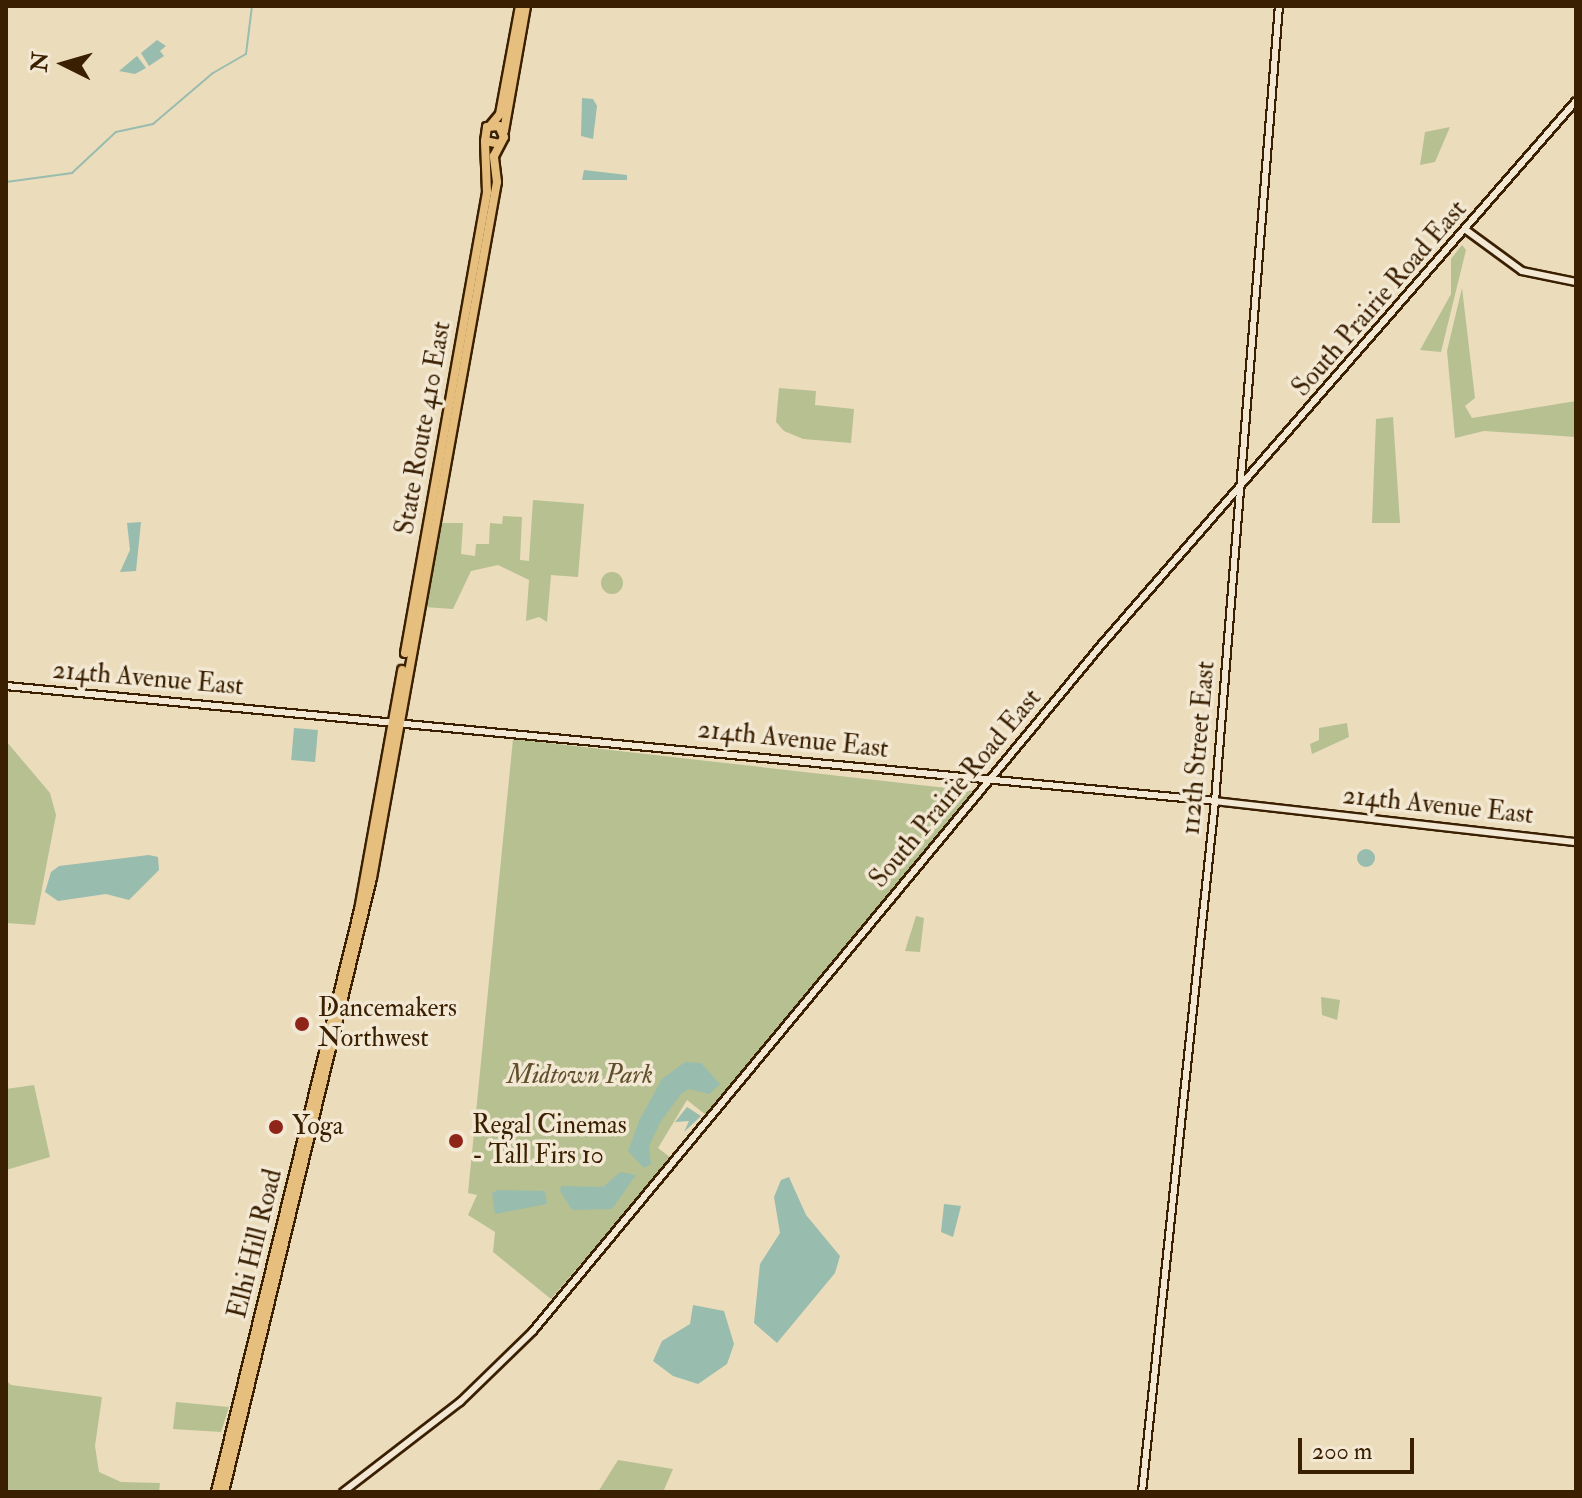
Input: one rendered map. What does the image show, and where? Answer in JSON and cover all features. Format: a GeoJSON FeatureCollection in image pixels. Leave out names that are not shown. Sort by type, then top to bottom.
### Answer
{"type":"FeatureCollection","features":[{"type":"Feature","properties":{"kind":"main road"},"geometry":{"type":"LineString","coordinates":[[500,144],[485,140],[490,126],[500,114],[520,6]]}},
{"type":"Feature","properties":{"kind":"main road"},"geometry":{"type":"LineString","coordinates":[[490,126],[504,132],[526,6]]}},
{"type":"Feature","properties":{"kind":"main road","name":"State Route 410 East"},"geometry":{"type":"LineString","coordinates":[[395,723],[504,132]]}},
{"type":"Feature","properties":{"kind":"main road","name":"State Route 410 East"},"geometry":{"type":"LineString","coordinates":[[395,723],[487,192],[485,140]]}},
{"type":"Feature","properties":{"kind":"main road","name":"Elhi Hill Road"},"geometry":{"type":"LineString","coordinates":[[216,1492],[359,910],[395,723]]}},
{"type":"Feature","properties":{"kind":"main road","name":"Elhi Hill Road"},"geometry":{"type":"LineString","coordinates":[[224,1492],[361,926],[395,723]]}},
{"type":"Feature","properties":{"kind":"street","name":"112th Street East"},"geometry":{"type":"LineString","coordinates":[[1142,1492],[1215,801],[1279,6]]}},
{"type":"Feature","properties":{"kind":"street","name":"South Prairie Road East"},"geometry":{"type":"LineString","coordinates":[[343,1492],[355,1491],[460,1402],[521,1344],[1000,768],[1576,101]]}},
{"type":"Feature","properties":{"kind":"street"},"geometry":{"type":"LineString","coordinates":[[1466,230],[1522,271],[1576,282]]}},
{"type":"Feature","properties":{"kind":"street"},"geometry":{"type":"LineString","coordinates":[[1242,470],[1254,475]]}},
{"type":"Feature","properties":{"kind":"street"},"geometry":{"type":"LineString","coordinates":[[1226,505],[1239,512]]}},
{"type":"Feature","properties":{"kind":"street","name":"214th Avenue East"},"geometry":{"type":"LineString","coordinates":[[6,686],[1215,801],[1576,842]]}},
{"type":"Feature","properties":{"kind":"street"},"geometry":{"type":"LineString","coordinates":[[1000,768],[1008,781]]}},
{"type":"Feature","properties":{"kind":"street"},"geometry":{"type":"LineString","coordinates":[[970,777],[978,794]]}},
{"type":"Feature","properties":{"kind":"green space"},"geometry":{"type":"Polygon","coordinates":[[[1450,127],[1435,162],[1420,165],[1425,132],[1450,127]]]}},
{"type":"Feature","properties":{"kind":"green space"},"geometry":{"type":"Polygon","coordinates":[[[1462,245],[1466,250],[1441,352],[1420,350],[1451,294],[1451,259],[1462,245]]]}},
{"type":"Feature","properties":{"kind":"green space"},"geometry":{"type":"Polygon","coordinates":[[[1462,288],[1475,398],[1465,406],[1472,418],[1576,401],[1576,437],[1484,431],[1455,438],[1447,351],[1462,288]]]}},
{"type":"Feature","properties":{"kind":"green space"},"geometry":{"type":"Polygon","coordinates":[[[779,388],[816,391],[815,405],[854,409],[851,443],[803,439],[784,431],[776,422],[779,388]]]}},
{"type":"Feature","properties":{"kind":"green space"},"geometry":{"type":"Polygon","coordinates":[[[1393,417],[1400,523],[1372,523],[1376,419],[1393,417]]]}},
{"type":"Feature","properties":{"kind":"green space"},"geometry":{"type":"Polygon","coordinates":[[[533,500],[584,504],[578,577],[551,575],[547,622],[539,617],[526,621],[529,580],[498,565],[471,571],[453,609],[424,607],[440,523],[463,523],[461,554],[475,556],[476,544],[489,544],[490,523],[502,524],[503,516],[522,517],[520,560],[529,561],[533,500]]]}},
{"type":"Feature","properties":{"kind":"green space"},"geometry":{"type":"Polygon","coordinates":[[[612,572],[620,575],[623,583],[620,591],[612,594],[604,591],[601,583],[604,575],[612,572]]]}},
{"type":"Feature","properties":{"kind":"green space"},"geometry":{"type":"Polygon","coordinates":[[[1347,723],[1349,737],[1312,754],[1310,744],[1319,740],[1319,728],[1347,723]]]}},
{"type":"Feature","properties":{"kind":"green space","name":"Midtown Park"},"geometry":{"type":"Polygon","coordinates":[[[513,739],[973,791],[706,1115],[687,1100],[658,1148],[671,1158],[551,1299],[493,1252],[495,1232],[468,1215],[477,1195],[468,1193],[513,739]]]}},
{"type":"Feature","properties":{"kind":"green space"},"geometry":{"type":"Polygon","coordinates":[[[6,741],[50,793],[56,815],[35,925],[6,923],[6,741]]]}},
{"type":"Feature","properties":{"kind":"green space"},"geometry":{"type":"Polygon","coordinates":[[[916,916],[924,918],[920,952],[905,951],[916,916]]]}},
{"type":"Feature","properties":{"kind":"green space"},"geometry":{"type":"Polygon","coordinates":[[[1321,997],[1340,1000],[1337,1020],[1322,1015],[1321,997]]]}},
{"type":"Feature","properties":{"kind":"green space"},"geometry":{"type":"Polygon","coordinates":[[[34,1085],[50,1157],[6,1170],[6,1089],[34,1085]]]}},
{"type":"Feature","properties":{"kind":"green space"},"geometry":{"type":"Polygon","coordinates":[[[6,1380],[11,1385],[102,1397],[95,1446],[99,1472],[121,1482],[160,1483],[159,1492],[6,1492],[6,1380]]]}},
{"type":"Feature","properties":{"kind":"green space"},"geometry":{"type":"Polygon","coordinates":[[[176,1402],[229,1407],[221,1432],[173,1429],[176,1402]]]}},
{"type":"Feature","properties":{"kind":"green space"},"geometry":{"type":"Polygon","coordinates":[[[618,1460],[673,1469],[663,1492],[598,1492],[618,1460]]]}},
{"type":"Feature","properties":{"kind":"shaded area"},"geometry":{"type":"Polygon","coordinates":[[[157,40],[166,46],[160,51],[164,56],[149,66],[141,53],[157,40]]]}},
{"type":"Feature","properties":{"kind":"shaded area"},"geometry":{"type":"Polygon","coordinates":[[[137,56],[146,68],[135,74],[119,71],[137,56]]]}},
{"type":"Feature","properties":{"kind":"shaded area"},"geometry":{"type":"Polygon","coordinates":[[[582,98],[593,99],[597,106],[593,139],[581,136],[582,98]]]}},
{"type":"Feature","properties":{"kind":"shaded area"},"geometry":{"type":"Polygon","coordinates":[[[584,170],[627,175],[627,180],[582,180],[584,170]]]}},
{"type":"Feature","properties":{"kind":"shaded area"},"geometry":{"type":"Polygon","coordinates":[[[141,522],[136,571],[120,572],[130,550],[127,523],[141,522]]]}},
{"type":"Feature","properties":{"kind":"shaded area"},"geometry":{"type":"Polygon","coordinates":[[[294,728],[318,730],[315,762],[291,760],[294,728]]]}},
{"type":"Feature","properties":{"kind":"shaded area"},"geometry":{"type":"Polygon","coordinates":[[[1366,849],[1375,858],[1366,867],[1357,858],[1366,849]]]}},
{"type":"Feature","properties":{"kind":"shaded area"},"geometry":{"type":"Polygon","coordinates":[[[149,855],[158,857],[159,870],[129,900],[106,894],[58,901],[45,892],[51,872],[59,866],[149,855]]]}},
{"type":"Feature","properties":{"kind":"shaded area"},"geometry":{"type":"Polygon","coordinates":[[[685,1062],[701,1063],[720,1084],[709,1094],[689,1089],[681,1094],[661,1121],[649,1146],[651,1164],[644,1168],[628,1151],[640,1119],[662,1079],[685,1062]]]}},
{"type":"Feature","properties":{"kind":"shaded area"},"geometry":{"type":"Polygon","coordinates":[[[687,1107],[701,1116],[684,1132],[689,1121],[675,1122],[687,1107]]]}},
{"type":"Feature","properties":{"kind":"shaded area"},"geometry":{"type":"Polygon","coordinates":[[[620,1172],[636,1175],[612,1209],[572,1210],[560,1191],[561,1186],[603,1187],[620,1172]]]}},
{"type":"Feature","properties":{"kind":"shaded area"},"geometry":{"type":"Polygon","coordinates":[[[789,1177],[806,1215],[840,1256],[835,1273],[777,1343],[754,1323],[760,1264],[780,1233],[774,1197],[781,1180],[789,1177]]]}},
{"type":"Feature","properties":{"kind":"shaded area"},"geometry":{"type":"Polygon","coordinates":[[[498,1190],[545,1191],[547,1204],[495,1214],[492,1193],[498,1190]]]}},
{"type":"Feature","properties":{"kind":"shaded area"},"geometry":{"type":"Polygon","coordinates":[[[944,1204],[961,1206],[953,1237],[941,1232],[944,1204]]]}},
{"type":"Feature","properties":{"kind":"shaded area"},"geometry":{"type":"Polygon","coordinates":[[[693,1305],[724,1311],[734,1344],[727,1364],[698,1384],[673,1376],[653,1361],[662,1341],[690,1324],[693,1305]]]}},
{"type":"Feature","properties":{"kind":"waterway"},"geometry":{"type":"LineString","coordinates":[[6,182],[72,173],[116,132],[153,124],[213,73],[246,54],[252,6]]}},
{"type":"Feature","properties":{"kind":"place","name":"Dancemakers Northwest"},"geometry":{"type":"Point","coordinates":[302,1024]}},
{"type":"Feature","properties":{"kind":"place","name":"Yoga"},"geometry":{"type":"Point","coordinates":[276,1127]}},
{"type":"Feature","properties":{"kind":"place","name":"Regal Cinemas - Tall Firs 10"},"geometry":{"type":"Point","coordinates":[456,1141]}}]}
